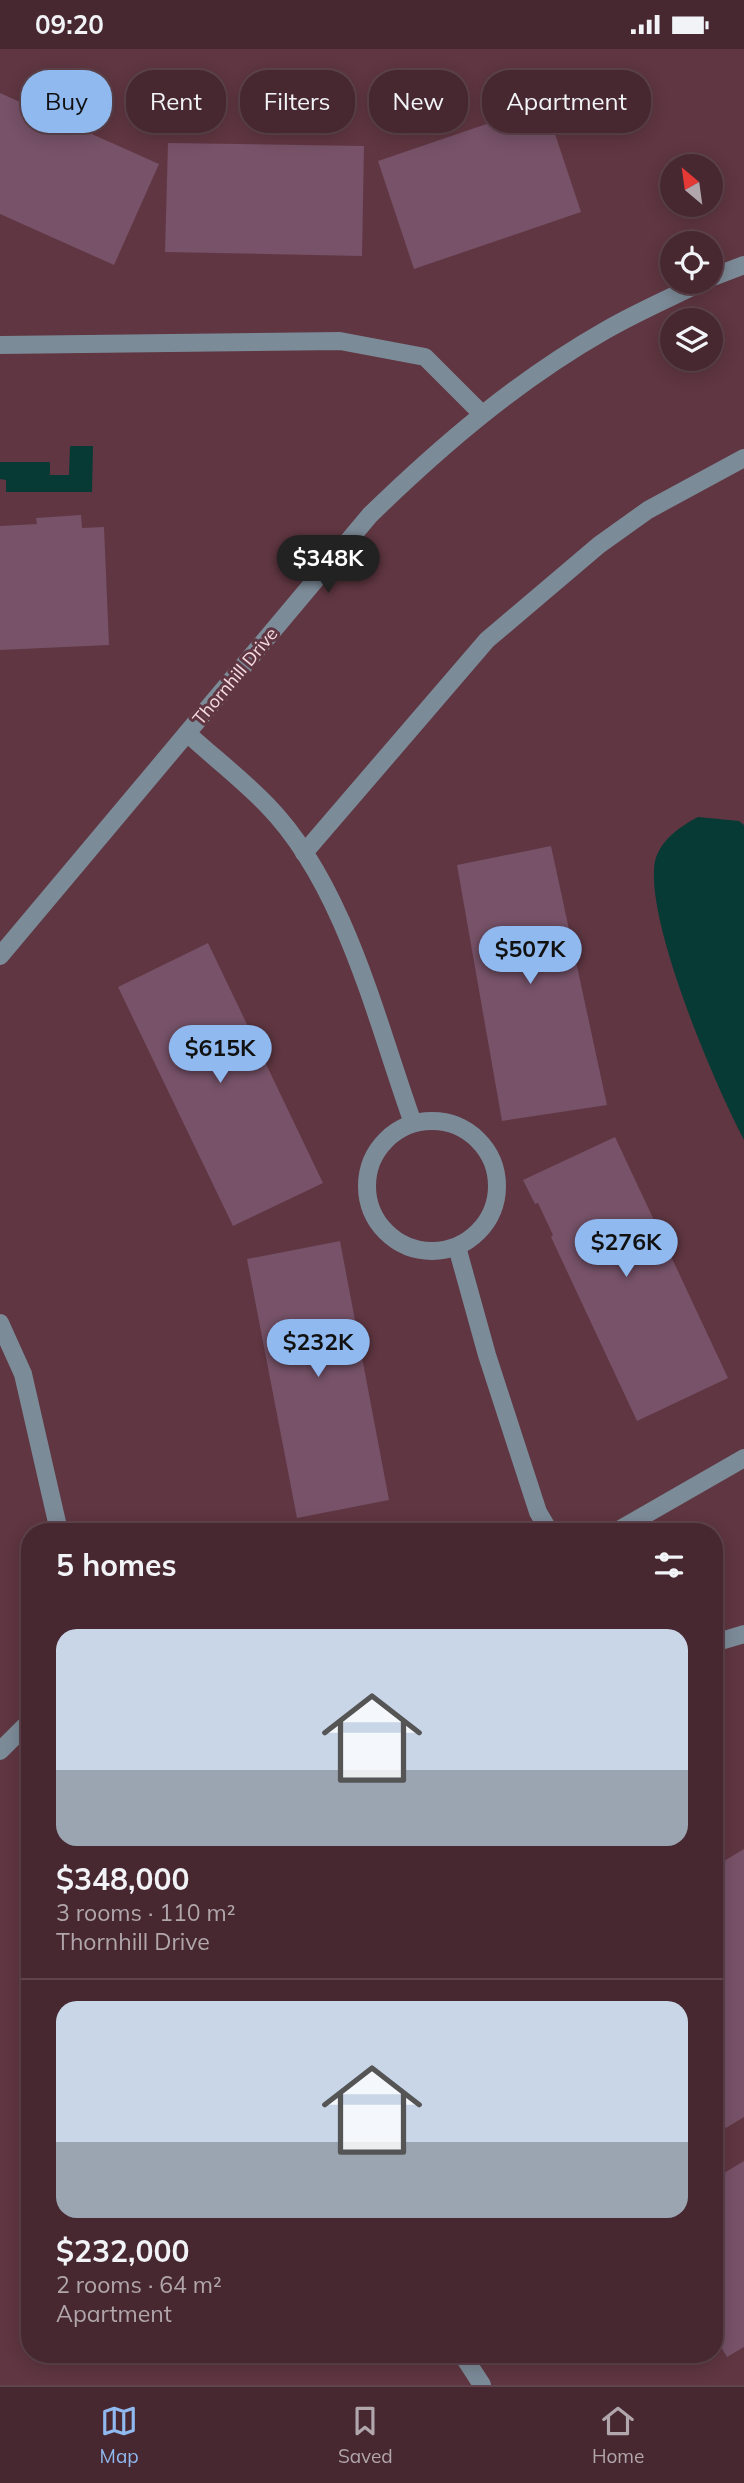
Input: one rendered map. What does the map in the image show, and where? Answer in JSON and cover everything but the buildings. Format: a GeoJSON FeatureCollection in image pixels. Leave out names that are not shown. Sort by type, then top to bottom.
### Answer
{"type":"FeatureCollection","features":[{"type":"Feature","properties":{"kind":"street"},"geometry":{"type":"LineString","coordinates":[[723,273],[744,265]]}},
{"type":"Feature","properties":{"kind":"street","name":"Thornhill Drive"},"geometry":{"type":"LineString","coordinates":[[0,956],[370,515],[424,463],[482,414],[606,329],[677,294]]}},
{"type":"Feature","properties":{"kind":"street"},"geometry":{"type":"LineString","coordinates":[[0,345],[340,341],[425,357],[482,414]]}},
{"type":"Feature","properties":{"kind":"street"},"geometry":{"type":"LineString","coordinates":[[304,853],[488,640],[599,545],[648,510],[744,458]]}},
{"type":"Feature","properties":{"kind":"street"},"geometry":{"type":"LineString","coordinates":[[187,733],[268,806],[304,853],[337,909],[413,1123]]}},
{"type":"Feature","properties":{"kind":"street"},"geometry":{"type":"LineString","coordinates":[[435,1121],[456,1125],[475,1136],[489,1154],[497,1175],[497,1197],[489,1217],[476,1235],[457,1247],[437,1252],[406,1245],[380,1227],[370,1208],[366,1188],[369,1167],[379,1148],[394,1133],[413,1123],[435,1121]]}},
{"type":"Feature","properties":{"kind":"street"},"geometry":{"type":"LineString","coordinates":[[457,1247],[504,1408],[538,1512],[544,1523]]}},
{"type":"Feature","properties":{"kind":"street"},"geometry":{"type":"LineString","coordinates":[[0,1323],[23,1374],[57,1523]]}},
{"type":"Feature","properties":{"kind":"street"},"geometry":{"type":"LineString","coordinates":[[631,1523],[744,1458]]}},
{"type":"Feature","properties":{"kind":"street"},"geometry":{"type":"LineString","coordinates":[[723,1640],[744,1634]]}},
{"type":"Feature","properties":{"kind":"street"},"geometry":{"type":"LineString","coordinates":[[0,1751],[21,1730]]}},
{"type":"Feature","properties":{"kind":"street"},"geometry":{"type":"LineString","coordinates":[[468,2363],[482,2385]]}},
{"type":"Feature","properties":{"kind":"shaded area"},"geometry":{"type":"Polygon","coordinates":[[[70,446],[93,446],[92,492],[6,492],[6,480],[0,479],[0,462],[50,462],[50,475],[69,475],[70,446]]]}},
{"type":"Feature","properties":{"kind":"shaded area"},"geometry":{"type":"Polygon","coordinates":[[[698,817],[739,821],[744,825],[744,1140],[716,1081],[684,1002],[660,922],[654,888],[655,861],[661,847],[678,829],[698,817]]]}}]}
